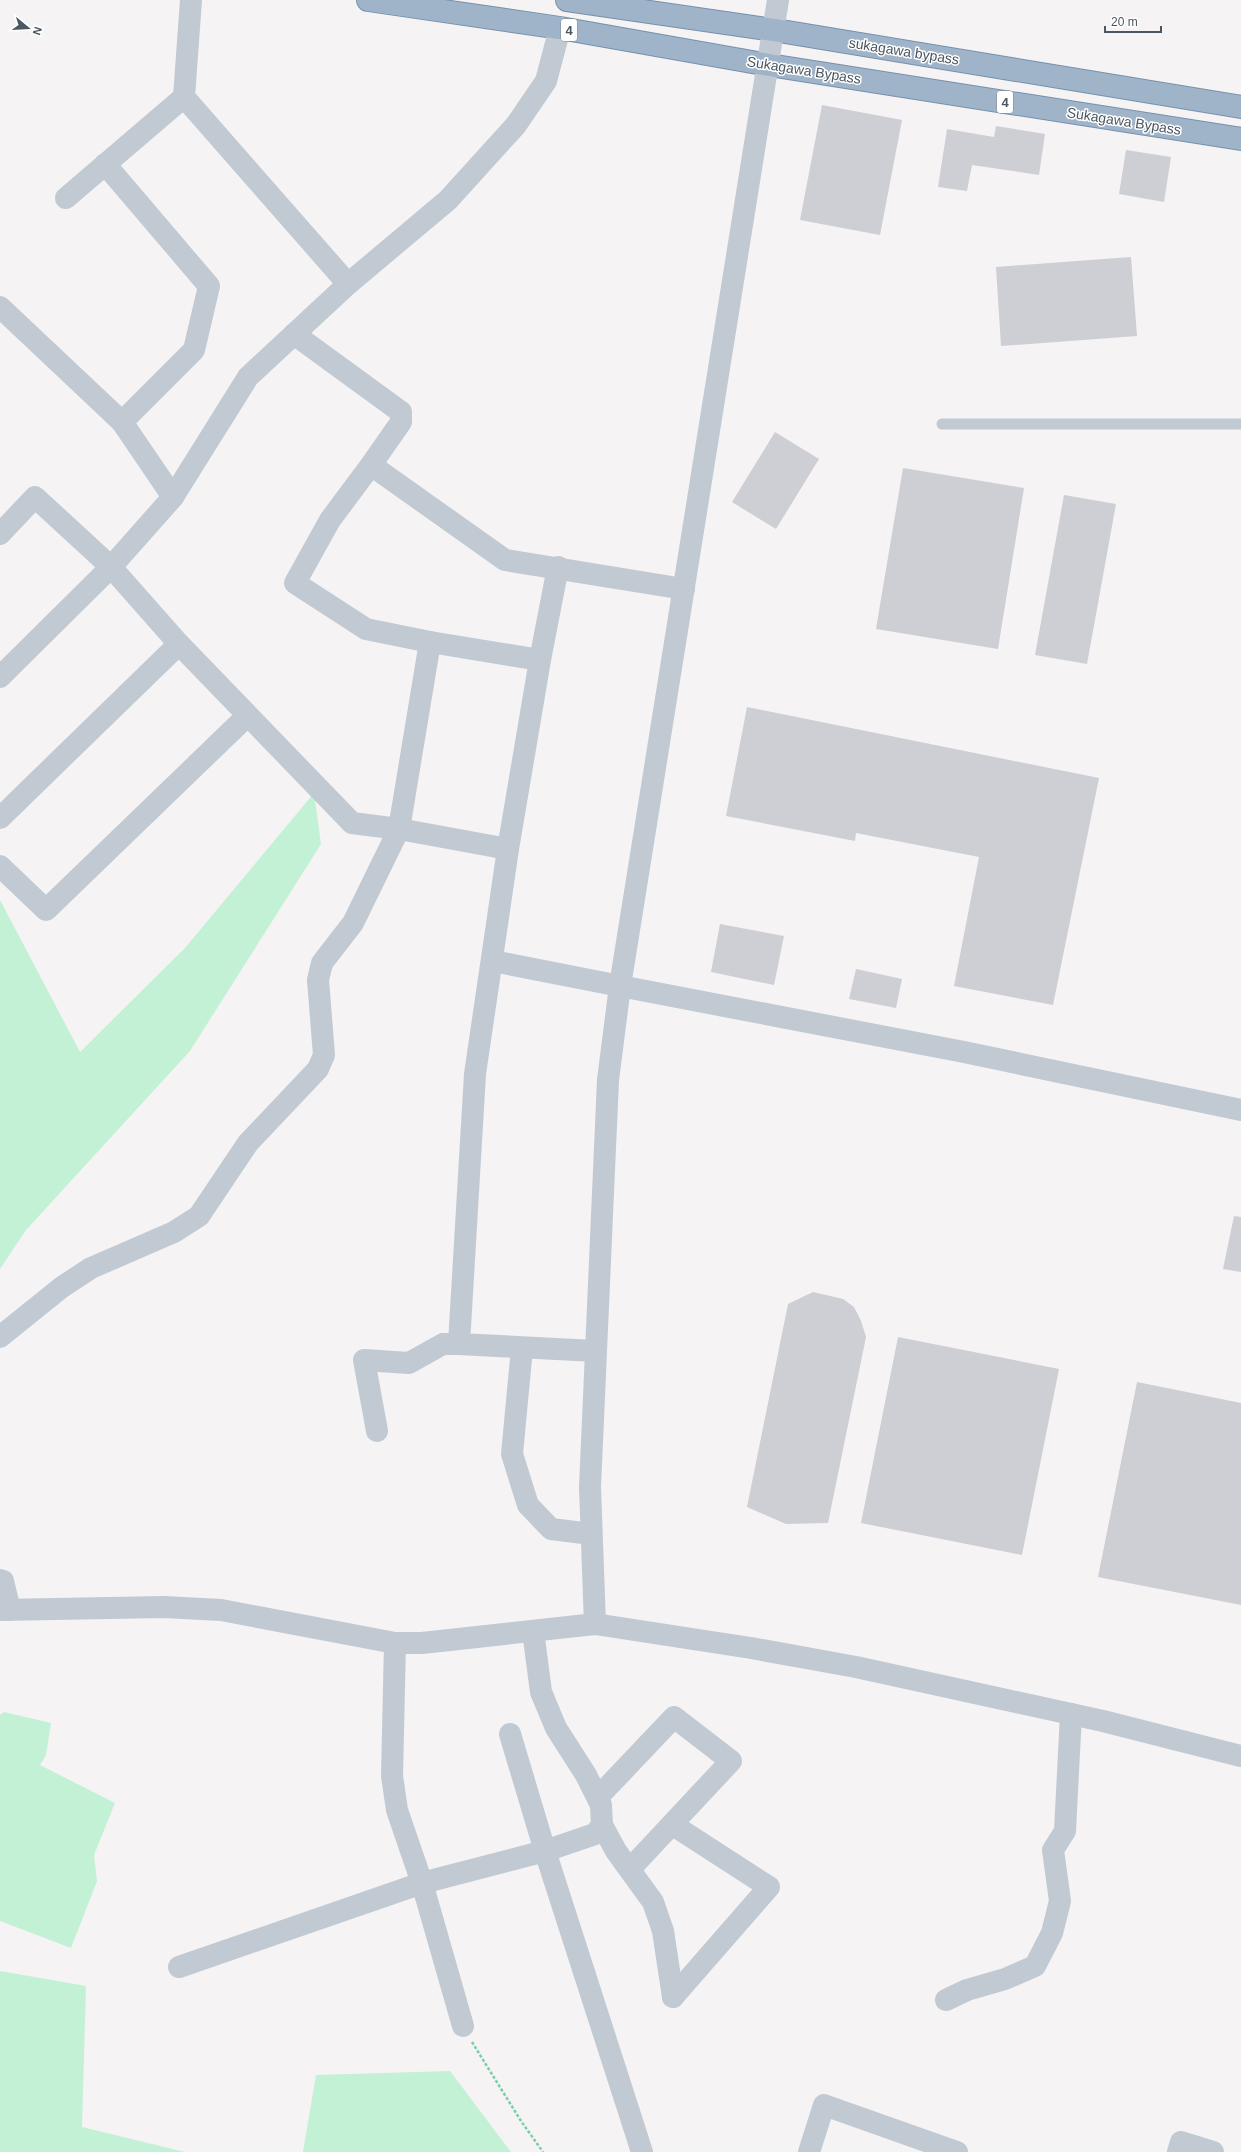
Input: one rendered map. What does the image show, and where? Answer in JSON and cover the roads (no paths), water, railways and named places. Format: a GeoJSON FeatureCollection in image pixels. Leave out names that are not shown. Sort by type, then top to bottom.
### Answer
{"type":"FeatureCollection","features":[{"type":"Feature","properties":{"kind":"highway","name":"Sukagawa Bypass"},"geometry":{"type":"LineString","coordinates":[[368,0],[560,28],[769,65],[1241,139]]}},
{"type":"Feature","properties":{"kind":"highway","name":"sukagawa bypass"},"geometry":{"type":"LineString","coordinates":[[567,0],[590,2],[774,30],[1241,106]]}},
{"type":"Feature","properties":{"kind":"street"},"geometry":{"type":"LineString","coordinates":[[191,0],[184,97],[348,284]]}},
{"type":"Feature","properties":{"kind":"street"},"geometry":{"type":"LineString","coordinates":[[595,1624],[590,1487],[608,1080],[620,986],[769,65],[778,0]]}},
{"type":"Feature","properties":{"kind":"street"},"geometry":{"type":"LineString","coordinates":[[0,677],[111,567],[173,497],[248,377],[348,284],[448,200],[516,125],[546,80],[560,28]]}},
{"type":"Feature","properties":{"kind":"street"},"geometry":{"type":"LineString","coordinates":[[66,198],[184,97]]}},
{"type":"Feature","properties":{"kind":"street"},"geometry":{"type":"LineString","coordinates":[[105,164],[209,286],[194,350],[122,422]]}},
{"type":"Feature","properties":{"kind":"street"},"geometry":{"type":"LineString","coordinates":[[0,307],[122,422],[173,497]]}},
{"type":"Feature","properties":{"kind":"street"},"geometry":{"type":"LineString","coordinates":[[294,334],[400,412],[400,422],[371,465],[330,520],[295,583],[366,629],[430,642],[540,660]]}},
{"type":"Feature","properties":{"kind":"street"},"geometry":{"type":"LineString","coordinates":[[371,465],[506,560],[558,567],[684,589]]}},
{"type":"Feature","properties":{"kind":"street"},"geometry":{"type":"LineString","coordinates":[[0,534],[35,496],[111,567],[179,644],[352,823],[399,829],[508,850]]}},
{"type":"Feature","properties":{"kind":"street"},"geometry":{"type":"LineString","coordinates":[[459,1344],[475,1074],[493,961],[508,850],[540,660],[558,567]]}},
{"type":"Feature","properties":{"kind":"street"},"geometry":{"type":"LineString","coordinates":[[0,1337],[62,1287],[91,1268],[174,1232],[199,1216],[248,1143],[318,1069],[324,1055],[318,980],[322,963],[353,923],[399,829],[430,642]]}},
{"type":"Feature","properties":{"kind":"street"},"geometry":{"type":"LineString","coordinates":[[0,818],[179,644]]}},
{"type":"Feature","properties":{"kind":"street"},"geometry":{"type":"LineString","coordinates":[[0,866],[46,910],[247,716]]}},
{"type":"Feature","properties":{"kind":"street"},"geometry":{"type":"LineString","coordinates":[[493,961],[964,1052],[1241,1110]]}},
{"type":"Feature","properties":{"kind":"street"},"geometry":{"type":"LineString","coordinates":[[377,1431],[364,1360],[409,1363],[443,1344],[595,1351]]}},
{"type":"Feature","properties":{"kind":"street"},"geometry":{"type":"LineString","coordinates":[[522,1348],[512,1454],[528,1505],[551,1529],[591,1534]]}},
{"type":"Feature","properties":{"kind":"street"},"geometry":{"type":"LineString","coordinates":[[0,1580],[3,1582],[5,1610],[164,1607],[221,1610],[395,1643],[422,1643],[595,1624],[750,1648],[856,1667],[1071,1714],[1241,1756]]}},
{"type":"Feature","properties":{"kind":"street"},"geometry":{"type":"LineString","coordinates":[[533,1631],[541,1692],[556,1728],[598,1797],[601,1806],[602,1825],[616,1851],[653,1902],[664,1930],[673,1998],[769,1887],[673,1825]]}},
{"type":"Feature","properties":{"kind":"street"},"geometry":{"type":"LineString","coordinates":[[395,1643],[392,1776],[397,1810],[422,1883],[463,2026]]}},
{"type":"Feature","properties":{"kind":"street"},"geometry":{"type":"LineString","coordinates":[[946,2000],[967,1990],[1005,1979],[1035,1966],[1052,1933],[1060,1901],[1053,1850],[1065,1831],[1071,1714]]}},
{"type":"Feature","properties":{"kind":"street"},"geometry":{"type":"LineString","coordinates":[[598,1797],[674,1716],[731,1761],[673,1825],[630,1869]]}},
{"type":"Feature","properties":{"kind":"street"},"geometry":{"type":"LineString","coordinates":[[510,1734],[545,1851],[642,2152]]}},
{"type":"Feature","properties":{"kind":"street"},"geometry":{"type":"LineString","coordinates":[[179,1967],[422,1883],[545,1851],[595,1834],[602,1825]]}},
{"type":"Feature","properties":{"kind":"street"},"geometry":{"type":"LineString","coordinates":[[809,2152],[824,2105],[957,2152]]}},
{"type":"Feature","properties":{"kind":"street"},"geometry":{"type":"LineString","coordinates":[[1178,2152],[1181,2142],[1213,2152]]}},
{"type":"Feature","properties":{"kind":"lane"},"geometry":{"type":"LineString","coordinates":[[942,424],[1241,424]]}}]}
